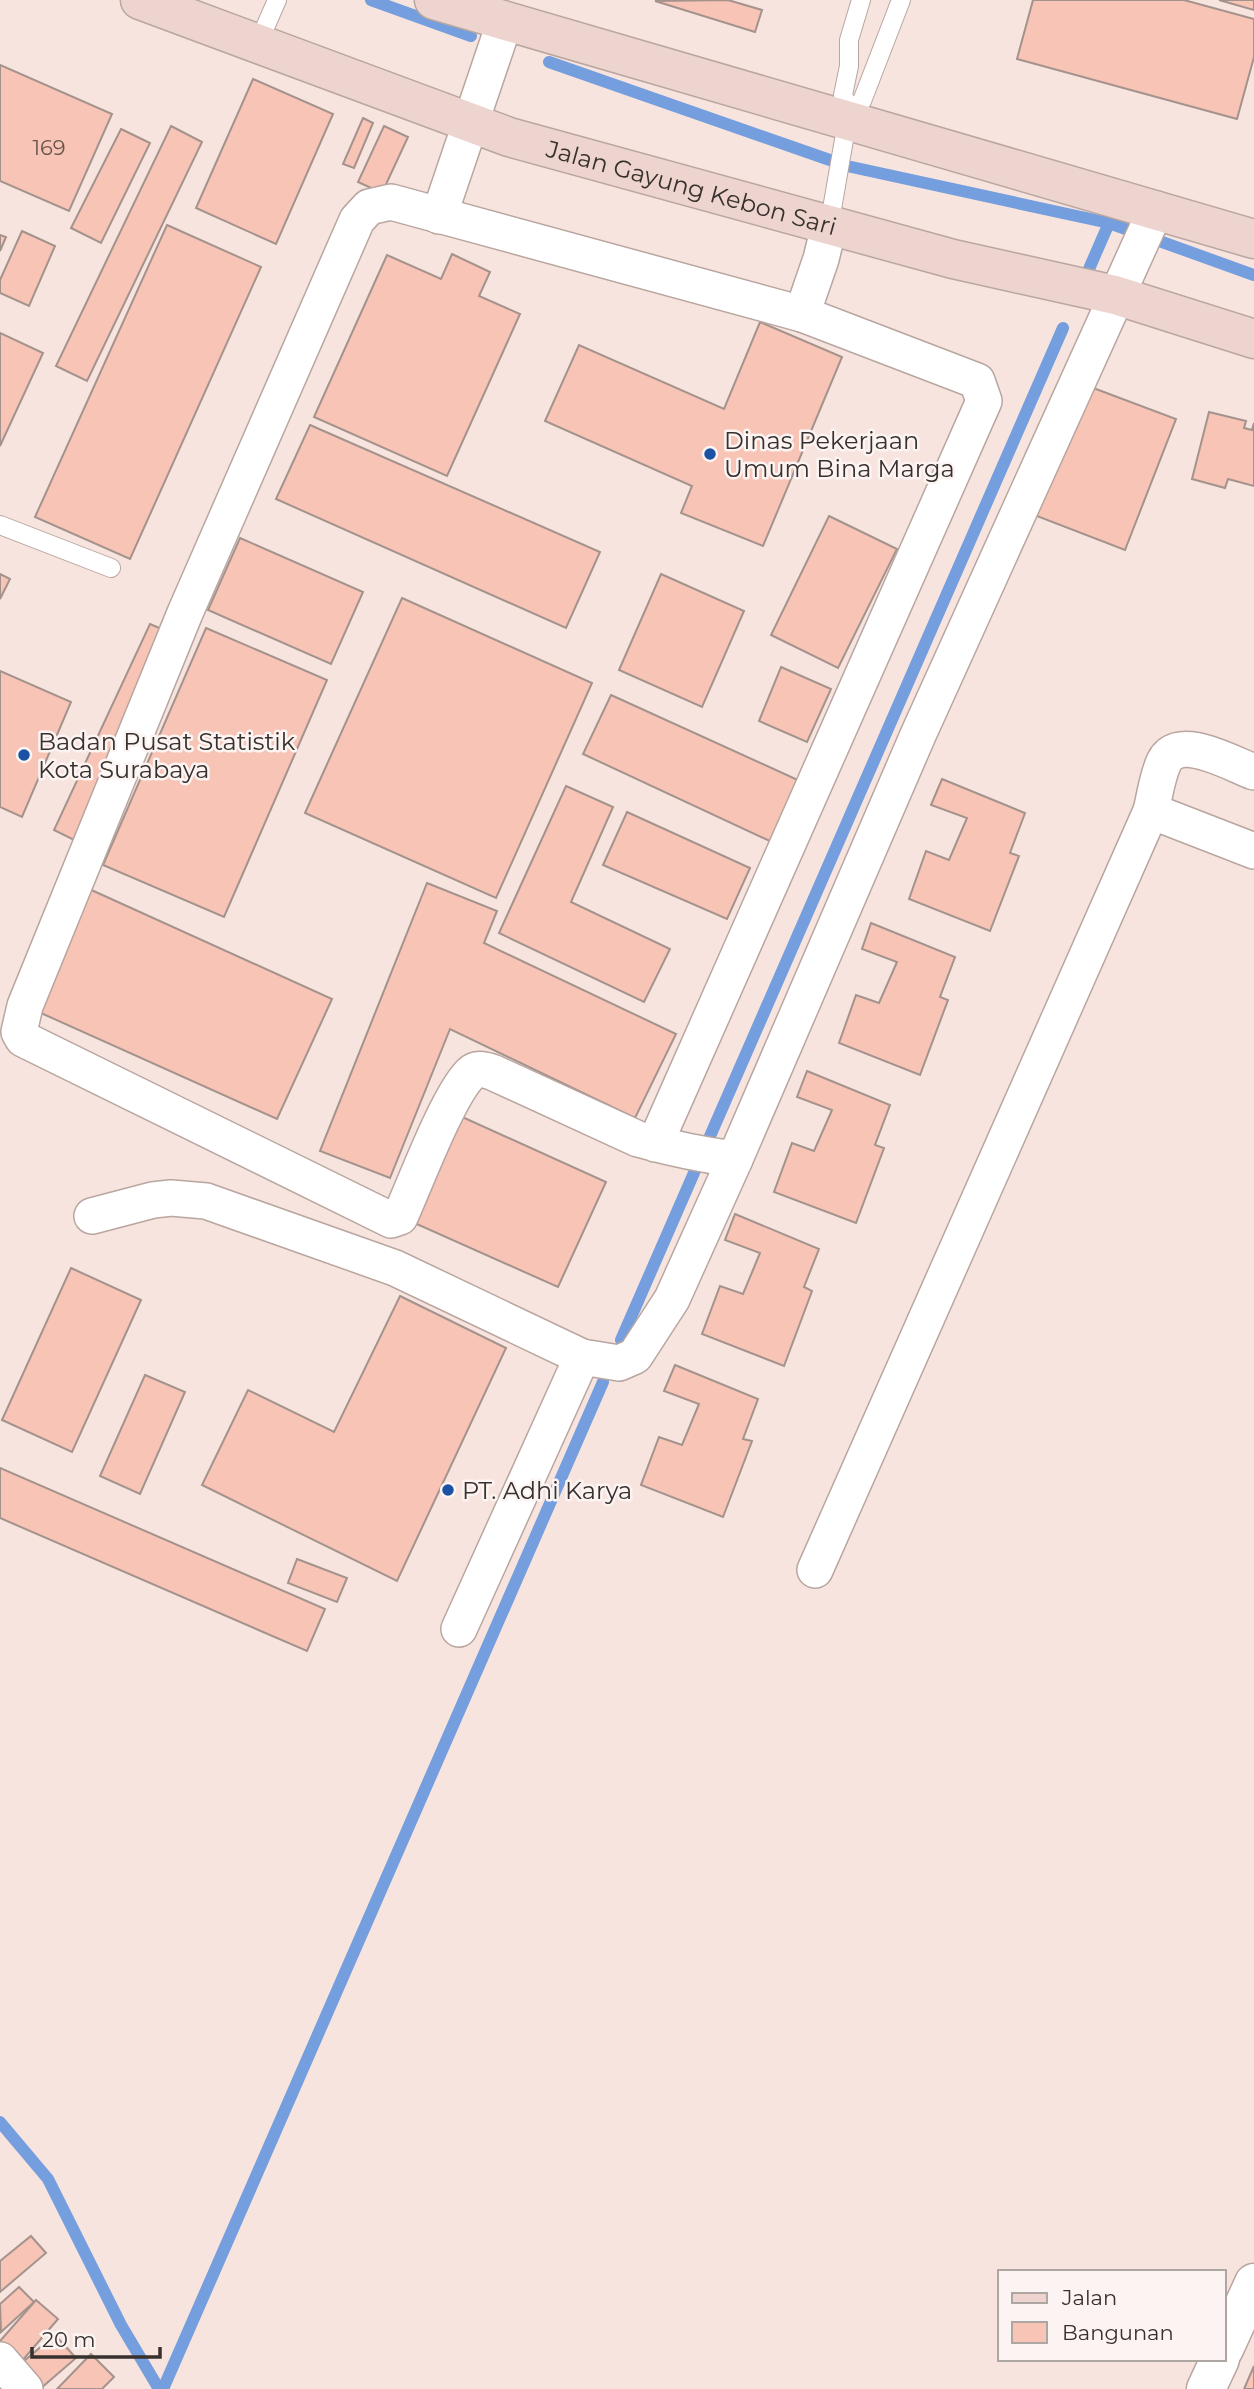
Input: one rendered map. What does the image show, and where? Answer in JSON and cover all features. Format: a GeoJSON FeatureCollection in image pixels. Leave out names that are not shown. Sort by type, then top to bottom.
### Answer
{"type":"FeatureCollection","features":[{"type":"Feature","properties":{"kind":"main road","name":"Jalan Gayung Kebon Sari"},"geometry":{"type":"LineString","coordinates":[[140,0],[262,35],[474,110],[509,137],[831,212],[953,259],[1118,287],[1254,339]]}},
{"type":"Feature","properties":{"kind":"main road"},"geometry":{"type":"LineString","coordinates":[[435,0],[501,31],[849,112],[1150,221],[1254,239]]}},
{"type":"Feature","properties":{"kind":"street"},"geometry":{"type":"LineString","coordinates":[[439,216],[501,31]]}},
{"type":"Feature","properties":{"kind":"street"},"geometry":{"type":"LineString","coordinates":[[670,1147],[984,401],[977,382],[802,314],[391,202],[369,207],[358,220],[185,613],[25,1006],[20,1035],[141,1099],[391,1220],[400,1217],[448,1110],[470,1074],[476,1070],[492,1072],[670,1147],[728,1158]]}},
{"type":"Feature","properties":{"kind":"street"},"geometry":{"type":"LineString","coordinates":[[802,314],[821,259],[831,212]]}},
{"type":"Feature","properties":{"kind":"street"},"geometry":{"type":"LineString","coordinates":[[92,1216],[153,1200],[171,1198],[206,1201],[395,1268],[582,1357],[619,1363],[635,1356],[672,1299],[728,1158],[1150,221]]}},
{"type":"Feature","properties":{"kind":"street"},"geometry":{"type":"LineString","coordinates":[[815,1570],[1151,811],[1165,760],[1176,751],[1190,748],[1254,772]]}},
{"type":"Feature","properties":{"kind":"street"},"geometry":{"type":"LineString","coordinates":[[1151,811],[1254,851]]}},
{"type":"Feature","properties":{"kind":"street"},"geometry":{"type":"LineString","coordinates":[[459,1629],[582,1357]]}},
{"type":"Feature","properties":{"kind":"street"},"geometry":{"type":"LineString","coordinates":[[1226,2345],[1254,2283]]}},
{"type":"Feature","properties":{"kind":"street"},"geometry":{"type":"LineString","coordinates":[[0,2360],[25,2389]]}},
{"type":"Feature","properties":{"kind":"street"},"geometry":{"type":"LineString","coordinates":[[1206,2389],[1219,2361]]}},
{"type":"Feature","properties":{"kind":"lane"},"geometry":{"type":"LineString","coordinates":[[262,35],[277,0]]}},
{"type":"Feature","properties":{"kind":"lane"},"geometry":{"type":"LineString","coordinates":[[831,212],[849,112],[849,40],[861,0]]}},
{"type":"Feature","properties":{"kind":"lane"},"geometry":{"type":"LineString","coordinates":[[849,112],[872,72],[901,0]]}},
{"type":"Feature","properties":{"kind":"lane"},"geometry":{"type":"LineString","coordinates":[[0,526],[111,568]]}},
{"type":"Feature","properties":{"kind":"building"},"geometry":{"type":"Polygon","coordinates":[[[728,0],[762,10],[755,32],[655,1],[728,0]]]}},
{"type":"Feature","properties":{"kind":"building"},"geometry":{"type":"Polygon","coordinates":[[[1033,0],[1184,0],[1254,19],[1254,57],[1237,119],[1017,59],[1033,0]]]}},
{"type":"Feature","properties":{"kind":"building"},"geometry":{"type":"Polygon","coordinates":[[[1219,0],[1254,0],[1254,10],[1219,0]]]}},
{"type":"Feature","properties":{"kind":"building"},"geometry":{"type":"Polygon","coordinates":[[[0,65],[112,114],[69,211],[0,181],[0,65]]]}},
{"type":"Feature","properties":{"kind":"building"},"geometry":{"type":"Polygon","coordinates":[[[253,79],[333,114],[276,244],[196,208],[253,79]]]}},
{"type":"Feature","properties":{"kind":"building"},"geometry":{"type":"Polygon","coordinates":[[[363,118],[373,123],[354,168],[343,164],[363,118]]]}},
{"type":"Feature","properties":{"kind":"building"},"geometry":{"type":"Polygon","coordinates":[[[171,126],[202,142],[87,381],[56,366],[171,126]]]}},
{"type":"Feature","properties":{"kind":"building"},"geometry":{"type":"Polygon","coordinates":[[[384,126],[408,137],[382,193],[358,182],[384,126]]]}},
{"type":"Feature","properties":{"kind":"building"},"geometry":{"type":"Polygon","coordinates":[[[121,129],[150,143],[101,243],[71,228],[121,129]]]}},
{"type":"Feature","properties":{"kind":"building"},"geometry":{"type":"Polygon","coordinates":[[[167,225],[261,267],[130,559],[35,517],[167,225]]]}},
{"type":"Feature","properties":{"kind":"building"},"geometry":{"type":"Polygon","coordinates":[[[22,231],[55,246],[29,306],[0,293],[0,280],[22,231]]]}},
{"type":"Feature","properties":{"kind":"building"},"geometry":{"type":"Polygon","coordinates":[[[0,235],[6,237],[0,251],[0,235]]]}},
{"type":"Feature","properties":{"kind":"building"},"geometry":{"type":"Polygon","coordinates":[[[452,254],[490,272],[479,296],[520,314],[447,476],[314,417],[387,255],[441,279],[452,254]]]}},
{"type":"Feature","properties":{"kind":"building","name":"Dinas Pekerjaan Umum Bina Marga"},"geometry":{"type":"Polygon","coordinates":[[[760,322],[842,357],[763,546],[681,513],[692,486],[545,421],[579,345],[724,409],[760,322]]]}},
{"type":"Feature","properties":{"kind":"building"},"geometry":{"type":"Polygon","coordinates":[[[0,333],[43,353],[0,446],[0,333]]]}},
{"type":"Feature","properties":{"kind":"building"},"geometry":{"type":"Polygon","coordinates":[[[1080,383],[1176,419],[1125,550],[1029,513],[1080,383]]]}},
{"type":"Feature","properties":{"kind":"building"},"geometry":{"type":"Polygon","coordinates":[[[1209,412],[1246,421],[1244,428],[1252,430],[1254,423],[1254,486],[1228,479],[1225,488],[1192,479],[1209,412]]]}},
{"type":"Feature","properties":{"kind":"building"},"geometry":{"type":"Polygon","coordinates":[[[310,425],[600,552],[566,628],[276,499],[310,425]]]}},
{"type":"Feature","properties":{"kind":"building"},"geometry":{"type":"Polygon","coordinates":[[[829,516],[897,549],[838,668],[771,635],[829,516]]]}},
{"type":"Feature","properties":{"kind":"building"},"geometry":{"type":"Polygon","coordinates":[[[240,538],[363,592],[331,664],[208,610],[240,538]]]}},
{"type":"Feature","properties":{"kind":"building"},"geometry":{"type":"Polygon","coordinates":[[[0,574],[10,579],[0,599],[0,574]]]}},
{"type":"Feature","properties":{"kind":"building"},"geometry":{"type":"Polygon","coordinates":[[[661,574],[744,611],[702,707],[619,670],[661,574]]]}},
{"type":"Feature","properties":{"kind":"building"},"geometry":{"type":"Polygon","coordinates":[[[402,598],[592,683],[496,898],[305,813],[402,598]]]}},
{"type":"Feature","properties":{"kind":"building"},"geometry":{"type":"Polygon","coordinates":[[[150,624],[171,633],[74,840],[54,830],[150,624]]]}},
{"type":"Feature","properties":{"kind":"building"},"geometry":{"type":"Polygon","coordinates":[[[206,628],[327,680],[224,917],[103,865],[206,628]]]}},
{"type":"Feature","properties":{"kind":"building"},"geometry":{"type":"Polygon","coordinates":[[[781,667],[831,689],[807,742],[759,721],[781,667]]]}},
{"type":"Feature","properties":{"kind":"building","name":"Badan Pusat Statistik Kota Surabaya"},"geometry":{"type":"Polygon","coordinates":[[[0,671],[71,702],[22,817],[0,807],[0,671]]]}},
{"type":"Feature","properties":{"kind":"building"},"geometry":{"type":"Polygon","coordinates":[[[611,695],[800,781],[772,842],[583,754],[611,695]]]}},
{"type":"Feature","properties":{"kind":"building"},"geometry":{"type":"Polygon","coordinates":[[[942,779],[1025,813],[1010,853],[1019,856],[990,931],[909,899],[926,851],[949,860],[967,818],[931,805],[942,779]]]}},
{"type":"Feature","properties":{"kind":"building"},"geometry":{"type":"Polygon","coordinates":[[[566,786],[613,807],[571,902],[670,949],[644,1002],[499,933],[566,786]]]}},
{"type":"Feature","properties":{"kind":"building"},"geometry":{"type":"Polygon","coordinates":[[[627,812],[750,868],[727,919],[603,865],[627,812]]]}},
{"type":"Feature","properties":{"kind":"building"},"geometry":{"type":"Polygon","coordinates":[[[427,883],[497,911],[484,943],[676,1034],[635,1118],[450,1029],[390,1178],[320,1151],[427,883]]]}},
{"type":"Feature","properties":{"kind":"building"},"geometry":{"type":"Polygon","coordinates":[[[87,888],[332,999],[277,1119],[32,1009],[87,888]]]}},
{"type":"Feature","properties":{"kind":"building"},"geometry":{"type":"Polygon","coordinates":[[[871,923],[955,957],[940,997],[948,1000],[920,1075],[839,1043],[856,995],[879,1003],[897,962],[862,949],[871,923]]]}},
{"type":"Feature","properties":{"kind":"building"},"geometry":{"type":"Polygon","coordinates":[[[807,1071],[890,1105],[875,1145],[884,1148],[856,1223],[774,1192],[792,1143],[814,1151],[832,1110],[797,1097],[807,1071]]]}},
{"type":"Feature","properties":{"kind":"building"},"geometry":{"type":"Polygon","coordinates":[[[449,1111],[606,1182],[558,1287],[401,1217],[449,1111]]]}},
{"type":"Feature","properties":{"kind":"building"},"geometry":{"type":"Polygon","coordinates":[[[735,1214],[819,1249],[804,1287],[812,1291],[784,1366],[702,1334],[720,1286],[743,1294],[760,1253],[725,1240],[735,1214]]]}},
{"type":"Feature","properties":{"kind":"building"},"geometry":{"type":"Polygon","coordinates":[[[71,1268],[141,1300],[72,1452],[2,1420],[71,1268]]]}},
{"type":"Feature","properties":{"kind":"building"},"geometry":{"type":"Polygon","coordinates":[[[400,1296],[506,1348],[397,1581],[202,1485],[248,1390],[334,1432],[400,1296]]]}},
{"type":"Feature","properties":{"kind":"building"},"geometry":{"type":"Polygon","coordinates":[[[675,1365],[758,1399],[743,1439],[752,1441],[723,1517],[641,1485],[659,1437],[682,1445],[699,1404],[664,1391],[675,1365]]]}},
{"type":"Feature","properties":{"kind":"building"},"geometry":{"type":"Polygon","coordinates":[[[145,1375],[185,1392],[140,1494],[100,1476],[145,1375]]]}},
{"type":"Feature","properties":{"kind":"building"},"geometry":{"type":"Polygon","coordinates":[[[0,1468],[325,1609],[307,1651],[0,1518],[0,1468]]]}},
{"type":"Feature","properties":{"kind":"building"},"geometry":{"type":"Polygon","coordinates":[[[297,1559],[347,1578],[337,1602],[288,1583],[297,1559]]]}},
{"type":"Feature","properties":{"kind":"building"},"geometry":{"type":"Polygon","coordinates":[[[31,2236],[46,2253],[0,2292],[0,2261],[31,2236]]]}},
{"type":"Feature","properties":{"kind":"building"},"geometry":{"type":"Polygon","coordinates":[[[19,2287],[34,2302],[1,2332],[0,2304],[19,2287]]]}},
{"type":"Feature","properties":{"kind":"building"},"geometry":{"type":"Polygon","coordinates":[[[36,2300],[58,2319],[22,2361],[0,2341],[36,2300]]]}},
{"type":"Feature","properties":{"kind":"building"},"geometry":{"type":"Polygon","coordinates":[[[55,2335],[76,2358],[40,2389],[18,2366],[55,2335]]]}},
{"type":"Feature","properties":{"kind":"building"},"geometry":{"type":"Polygon","coordinates":[[[91,2354],[114,2377],[102,2389],[57,2389],[91,2354]]]}},
{"type":"Feature","properties":{"kind":"building"},"geometry":{"type":"Polygon","coordinates":[[[1254,2366],[1254,2389],[1244,2389],[1254,2366]]]}},
{"type":"Feature","properties":{"kind":"waterway"},"geometry":{"type":"LineString","coordinates":[[371,0],[471,36]]}},
{"type":"Feature","properties":{"kind":"waterway"},"geometry":{"type":"LineString","coordinates":[[549,62],[847,166],[1109,223],[1254,275]]}},
{"type":"Feature","properties":{"kind":"waterway"},"geometry":{"type":"LineString","coordinates":[[1089,269],[1109,223]]}},
{"type":"Feature","properties":{"kind":"waterway"},"geometry":{"type":"LineString","coordinates":[[621,1340],[1063,328]]}},
{"type":"Feature","properties":{"kind":"waterway"},"geometry":{"type":"LineString","coordinates":[[163,2389],[603,1382]]}},
{"type":"Feature","properties":{"kind":"waterway"},"geometry":{"type":"LineString","coordinates":[[0,2122],[48,2179],[121,2325],[159,2389]]}},
{"type":"Feature","properties":{"kind":"place","name":"Dinas Pekerjaan Umum Bina Marga"},"geometry":{"type":"Point","coordinates":[710,454]}},
{"type":"Feature","properties":{"kind":"place","name":"Badan Pusat Statistik Kota Surabaya"},"geometry":{"type":"Point","coordinates":[24,755]}},
{"type":"Feature","properties":{"kind":"place","name":"PT. Adhi Karya"},"geometry":{"type":"Point","coordinates":[448,1490]}}]}
